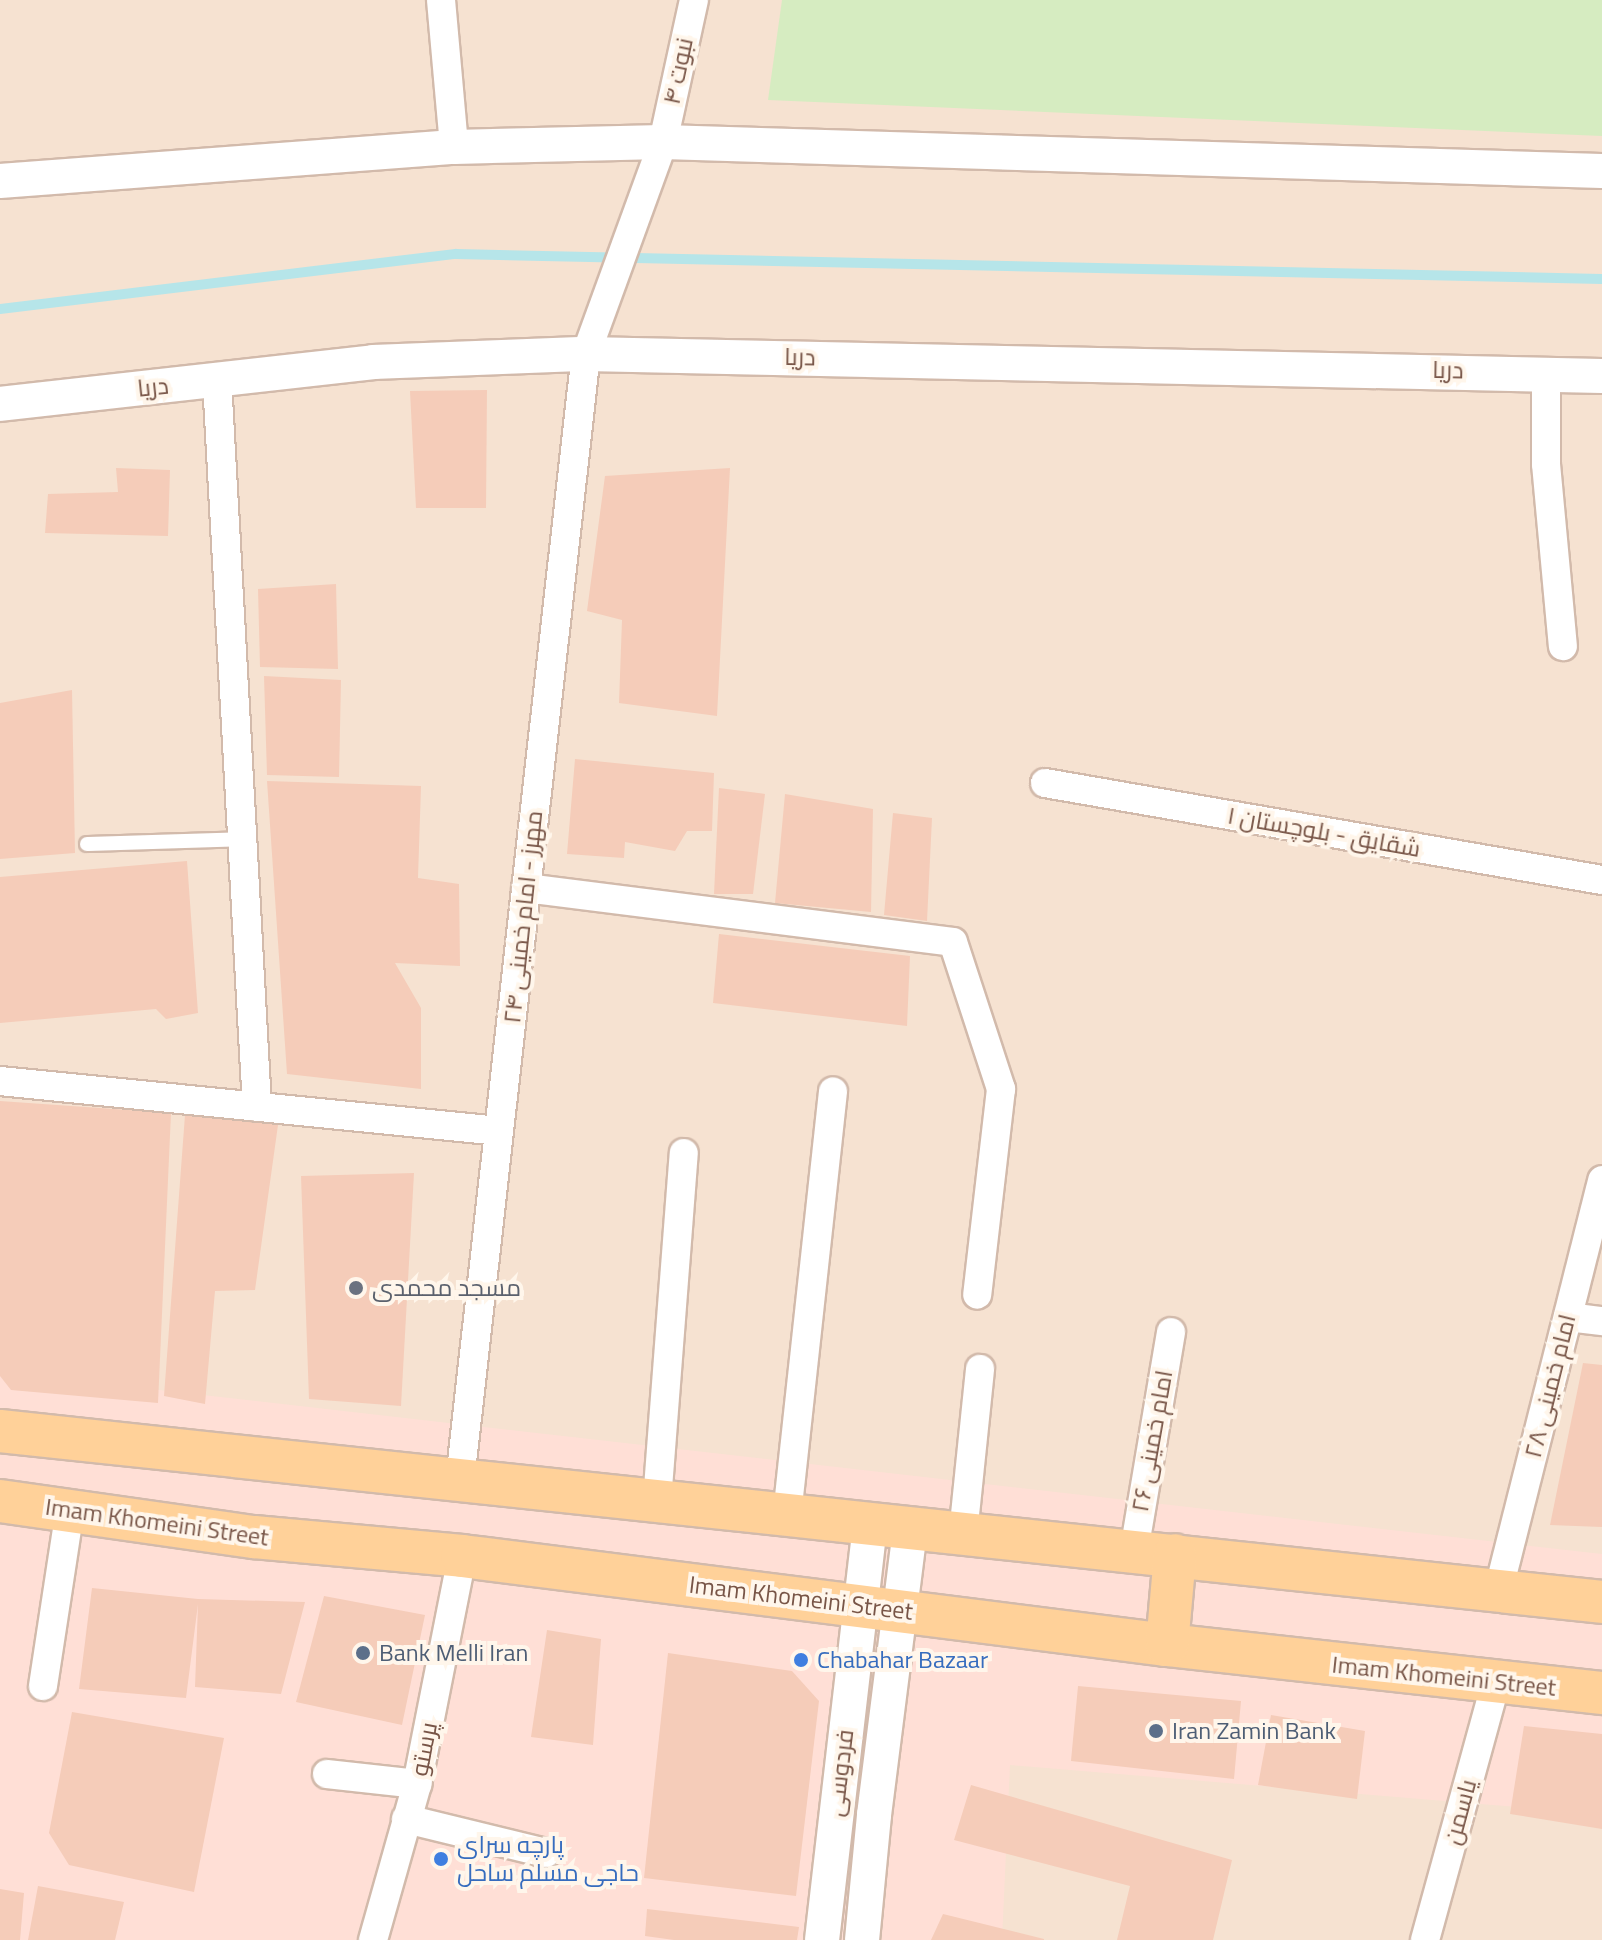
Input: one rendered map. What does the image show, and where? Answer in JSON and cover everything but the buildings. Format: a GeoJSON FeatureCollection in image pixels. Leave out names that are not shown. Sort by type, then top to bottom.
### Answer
{"type":"FeatureCollection","features":[{"type":"Feature","properties":{"kind":"main road"},"geometry":{"type":"LineString","coordinates":[[0,1431],[1602,1602]]}},
{"type":"Feature","properties":{"kind":"main road","name":"Imam Khomeini Street"},"geometry":{"type":"LineString","coordinates":[[0,1501],[254,1537],[462,1556],[1167,1645],[1602,1693]]}},
{"type":"Feature","properties":{"kind":"main road"},"geometry":{"type":"LineString","coordinates":[[1167,1645],[1175,1555]]}},
{"type":"Feature","properties":{"kind":"street"},"geometry":{"type":"LineString","coordinates":[[441,0],[454,147]]}},
{"type":"Feature","properties":{"kind":"street","name":"نبوت ۴"},"geometry":{"type":"LineString","coordinates":[[586,354],[663,142],[694,0]]}},
{"type":"Feature","properties":{"kind":"street"},"geometry":{"type":"LineString","coordinates":[[0,181],[454,147],[663,142],[1602,171]]}},
{"type":"Feature","properties":{"kind":"street","name":"دریا"},"geometry":{"type":"LineString","coordinates":[[0,404],[373,362],[586,354],[1602,376]]}},
{"type":"Feature","properties":{"kind":"street","name":"مهرز - امام خمینی ۲۴"},"geometry":{"type":"LineString","coordinates":[[460,1480],[586,354]]}},
{"type":"Feature","properties":{"kind":"street"},"geometry":{"type":"LineString","coordinates":[[1546,373],[1546,464],[1563,646]]}},
{"type":"Feature","properties":{"kind":"street"},"geometry":{"type":"LineString","coordinates":[[217,380],[257,1107]]}},
{"type":"Feature","properties":{"kind":"street","name":"شقایق - بلوچستان ۱"},"geometry":{"type":"LineString","coordinates":[[1045,783],[1602,880]]}},
{"type":"Feature","properties":{"kind":"street"},"geometry":{"type":"LineString","coordinates":[[526,888],[953,942],[1001,1089],[977,1295]]}},
{"type":"Feature","properties":{"kind":"street"},"geometry":{"type":"LineString","coordinates":[[0,1081],[499,1131]]}},
{"type":"Feature","properties":{"kind":"street"},"geometry":{"type":"LineString","coordinates":[[787,1515],[833,1091]]}},
{"type":"Feature","properties":{"kind":"street"},"geometry":{"type":"LineString","coordinates":[[657,1501],[684,1153]]}},
{"type":"Feature","properties":{"kind":"street","name":"امام خمینی ۲۸"},"geometry":{"type":"LineString","coordinates":[[1498,1592],[1602,1180]]}},
{"type":"Feature","properties":{"kind":"street"},"geometry":{"type":"LineString","coordinates":[[1568,1317],[1602,1321]]}},
{"type":"Feature","properties":{"kind":"street","name":"امام خمینی ۲۶"},"geometry":{"type":"LineString","coordinates":[[1134,1551],[1171,1332]]}},
{"type":"Feature","properties":{"kind":"street"},"geometry":{"type":"LineString","coordinates":[[963,1534],[980,1369]]}},
{"type":"Feature","properties":{"kind":"street"},"geometry":{"type":"LineString","coordinates":[[43,1686],[70,1510]]}},
{"type":"Feature","properties":{"kind":"street"},"geometry":{"type":"LineString","coordinates":[[880,1608],[890,1527]]}},
{"type":"Feature","properties":{"kind":"street","name":"پرستو"},"geometry":{"type":"LineString","coordinates":[[373,1940],[417,1784],[462,1556]]}},
{"type":"Feature","properties":{"kind":"street","name":"فردوسی"},"geometry":{"type":"LineString","coordinates":[[822,1940],[880,1608]]}},
{"type":"Feature","properties":{"kind":"street","name":"فردوسی"},"geometry":{"type":"LineString","coordinates":[[862,1940],[880,1608]]}},
{"type":"Feature","properties":{"kind":"street","name":"یاسمن"},"geometry":{"type":"LineString","coordinates":[[1425,1940],[1496,1683]]}},
{"type":"Feature","properties":{"kind":"street"},"geometry":{"type":"LineString","coordinates":[[327,1774],[417,1784]]}},
{"type":"Feature","properties":{"kind":"street"},"geometry":{"type":"LineString","coordinates":[[406,1819],[546,1853]]}},
{"type":"Feature","properties":{"kind":"lane"},"geometry":{"type":"LineString","coordinates":[[87,844],[242,839]]}},
{"type":"Feature","properties":{"kind":"shaded area"},"geometry":{"type":"Polygon","coordinates":[[[0,0],[1602,0],[1602,1940],[0,1940],[0,0]]]}},
{"type":"Feature","properties":{"kind":"shaded area","name":"Chabahar Bazaar"},"geometry":{"type":"Polygon","coordinates":[[[0,1372],[1602,1554],[1602,1814],[1010,1765],[1002,1940],[0,1940],[0,1372]]]}},
{"type":"Feature","properties":{"kind":"green space"},"geometry":{"type":"Polygon","coordinates":[[[782,0],[1602,0],[1602,136],[768,100],[782,0]]]}},
{"type":"Feature","properties":{"kind":"waterway"},"geometry":{"type":"LineString","coordinates":[[0,309],[456,254],[1602,279]]}},
{"type":"Feature","properties":{"kind":"place","name":"مسجد محمدی"},"geometry":{"type":"Point","coordinates":[356,1288]}},
{"type":"Feature","properties":{"kind":"place","name":"Bank Melli Iran"},"geometry":{"type":"Point","coordinates":[363,1653]}},
{"type":"Feature","properties":{"kind":"place","name":"Chabahar Bazaar"},"geometry":{"type":"Point","coordinates":[801,1660]}},
{"type":"Feature","properties":{"kind":"place","name":"Iran Zamin Bank"},"geometry":{"type":"Point","coordinates":[1156,1731]}},
{"type":"Feature","properties":{"kind":"place","name":"پارچه سرای حاجی مسلم ساحل"},"geometry":{"type":"Point","coordinates":[441,1859]}}]}
